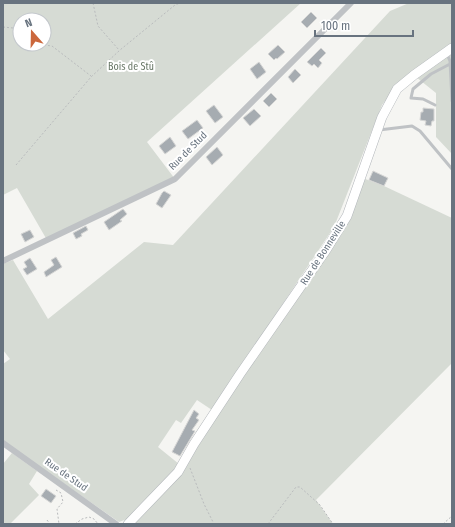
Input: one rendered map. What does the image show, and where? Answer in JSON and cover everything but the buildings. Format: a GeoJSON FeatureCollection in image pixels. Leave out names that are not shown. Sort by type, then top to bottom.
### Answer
{"type":"FeatureCollection","features":[{"type":"Feature","properties":{"kind":"street","name":"Rue de Stud"},"geometry":{"type":"LineString","coordinates":[[3,262],[175,178],[351,3]]}},
{"type":"Feature","properties":{"kind":"street","name":"Rue de Bonneville"},"geometry":{"type":"LineString","coordinates":[[128,524],[178,472],[194,444],[240,374],[347,216],[382,117],[397,89],[449,50]]}},
{"type":"Feature","properties":{"kind":"street","name":"Rue de Stud"},"geometry":{"type":"LineString","coordinates":[[3,443],[116,524]]}},
{"type":"Feature","properties":{"kind":"lane"},"geometry":{"type":"LineString","coordinates":[[449,50],[452,101]]}},
{"type":"Feature","properties":{"kind":"lane"},"geometry":{"type":"LineString","coordinates":[[435,105],[423,99],[411,98],[413,89],[431,74],[450,64]]}},
{"type":"Feature","properties":{"kind":"lane"},"geometry":{"type":"LineString","coordinates":[[377,130],[412,126],[420,131],[452,169]]}},
{"type":"Feature","properties":{"kind":"path"},"geometry":{"type":"LineString","coordinates":[[93,3],[98,26],[120,50]]}},
{"type":"Feature","properties":{"kind":"path"},"geometry":{"type":"LineString","coordinates":[[16,164],[91,77],[120,50],[175,5],[180,3]]}},
{"type":"Feature","properties":{"kind":"path"},"geometry":{"type":"LineString","coordinates":[[52,46],[91,77]]}},
{"type":"Feature","properties":{"kind":"path"},"geometry":{"type":"LineString","coordinates":[[185,460],[192,472],[204,504],[214,524]]}},
{"type":"Feature","properties":{"kind":"path"},"geometry":{"type":"LineString","coordinates":[[268,524],[296,487],[300,487],[320,505],[333,524]]}},
{"type":"Feature","properties":{"kind":"path"},"geometry":{"type":"LineString","coordinates":[[56,489],[61,493],[63,502],[57,509],[59,524]]}},
{"type":"Feature","properties":{"kind":"path"},"geometry":{"type":"LineString","coordinates":[[443,524],[452,516]]}},
{"type":"Feature","properties":{"kind":"path"},"geometry":{"type":"LineString","coordinates":[[76,524],[82,519],[89,517],[94,519],[98,524]]}},
{"type":"Feature","properties":{"kind":"path"},"geometry":{"type":"LineString","coordinates":[[47,520],[50,524]]}},
{"type":"Feature","properties":{"kind":"green space","name":"Bois de Stû"},"geometry":{"type":"Polygon","coordinates":[[[3,3],[301,3],[147,142],[175,179],[47,240],[17,188],[3,195],[3,3]]]}},
{"type":"Feature","properties":{"kind":"green space"},"geometry":{"type":"Polygon","coordinates":[[[409,3],[452,3],[452,44],[400,81],[382,105],[334,227],[212,410],[197,400],[181,423],[176,420],[158,447],[179,464],[127,519],[119,522],[3,441],[3,364],[10,359],[3,350],[3,264],[13,260],[48,319],[144,242],[173,245],[390,11],[409,3]]]}},
{"type":"Feature","properties":{"kind":"green space"},"geometry":{"type":"Polygon","coordinates":[[[452,48],[452,154],[436,137],[436,93],[416,77],[452,48]]]}},
{"type":"Feature","properties":{"kind":"green space"},"geometry":{"type":"Polygon","coordinates":[[[360,177],[384,186],[452,218],[452,363],[316,500],[333,524],[133,524],[196,448],[347,216],[360,177]]]}},
{"type":"Feature","properties":{"kind":"green space"},"geometry":{"type":"Polygon","coordinates":[[[12,453],[37,471],[29,484],[39,495],[10,524],[3,524],[3,464],[12,453]]]}}]}
